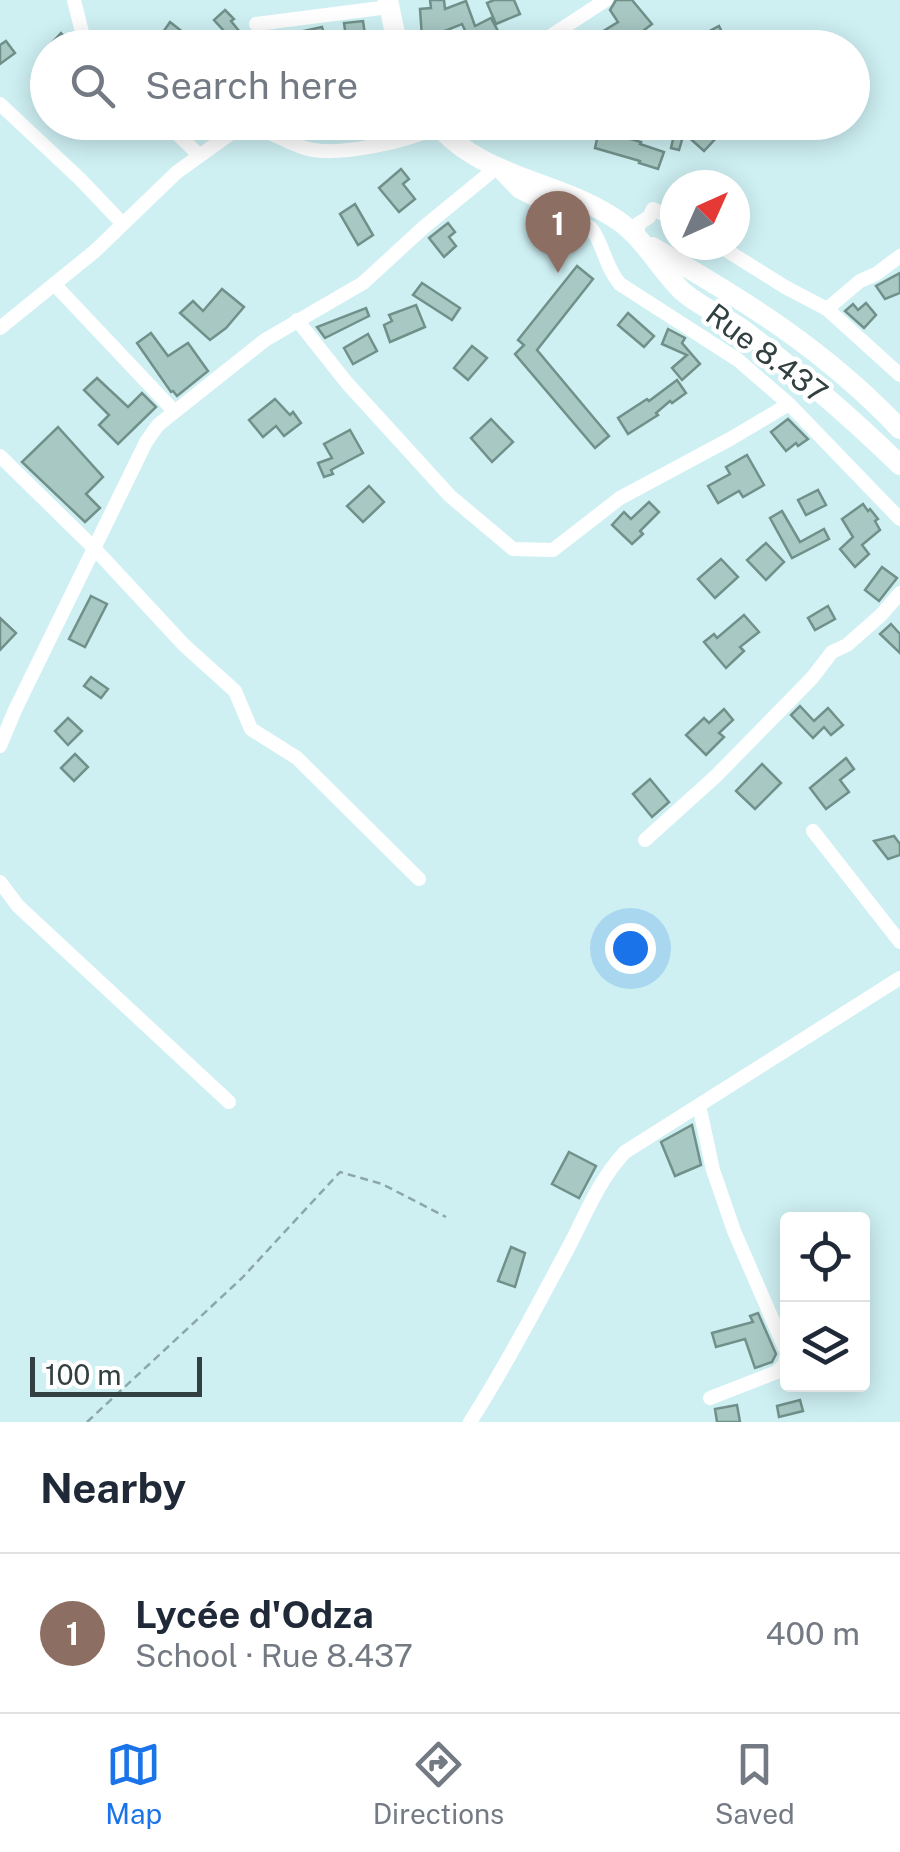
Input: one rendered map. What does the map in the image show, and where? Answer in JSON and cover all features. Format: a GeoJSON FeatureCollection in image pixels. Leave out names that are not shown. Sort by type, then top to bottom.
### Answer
{"type":"FeatureCollection","features":[{"type":"Feature","properties":{"kind":"main road"},"geometry":{"type":"LineString","coordinates":[[388,3],[394,30]]}},
{"type":"Feature","properties":{"kind":"main road","name":"Rue 8.437"},"geometry":{"type":"LineString","coordinates":[[450,140],[496,168],[576,196],[622,222],[683,292],[736,325],[820,390],[900,465]]}},
{"type":"Feature","properties":{"kind":"main road","name":"Rue 8.437"},"geometry":{"type":"LineString","coordinates":[[638,238],[804,342],[846,376],[900,430]]}},
{"type":"Feature","properties":{"kind":"street"},"geometry":{"type":"LineString","coordinates":[[74,0],[82,30]]}},
{"type":"Feature","properties":{"kind":"street"},"geometry":{"type":"LineString","coordinates":[[560,30],[606,0]]}},
{"type":"Feature","properties":{"kind":"street"},"geometry":{"type":"LineString","coordinates":[[256,24],[388,3]]}},
{"type":"Feature","properties":{"kind":"street"},"geometry":{"type":"LineString","coordinates":[[0,104],[30,132]]}},
{"type":"Feature","properties":{"kind":"street"},"geometry":{"type":"LineString","coordinates":[[38,140],[122,224]]}},
{"type":"Feature","properties":{"kind":"street"},"geometry":{"type":"LineString","coordinates":[[184,140],[200,156]]}},
{"type":"Feature","properties":{"kind":"street"},"geometry":{"type":"LineString","coordinates":[[0,328],[95,251],[177,172],[222,140]]}},
{"type":"Feature","properties":{"kind":"street"},"geometry":{"type":"LineString","coordinates":[[287,140],[324,151],[402,140]]}},
{"type":"Feature","properties":{"kind":"street"},"geometry":{"type":"LineString","coordinates":[[1,737],[146,442],[158,425],[265,340],[363,284],[496,168],[518,190],[591,228],[620,284],[738,360],[789,404],[900,519]]}},
{"type":"Feature","properties":{"kind":"street"},"geometry":{"type":"LineString","coordinates":[[638,238],[638,224],[654,210],[660,213]]}},
{"type":"Feature","properties":{"kind":"street"},"geometry":{"type":"LineString","coordinates":[[827,309],[860,280],[900,258]]}},
{"type":"Feature","properties":{"kind":"street"},"geometry":{"type":"LineString","coordinates":[[742,260],[827,309],[900,375]]}},
{"type":"Feature","properties":{"kind":"street"},"geometry":{"type":"LineString","coordinates":[[54,284],[174,411]]}},
{"type":"Feature","properties":{"kind":"street"},"geometry":{"type":"LineString","coordinates":[[297,320],[347,383],[450,496],[513,550],[554,550],[620,498],[789,404]]}},
{"type":"Feature","properties":{"kind":"street"},"geometry":{"type":"LineString","coordinates":[[0,456],[235,691],[251,729],[297,758],[418,879]]}},
{"type":"Feature","properties":{"kind":"street"},"geometry":{"type":"LineString","coordinates":[[645,840],[716,776],[812,678],[832,652],[847,645],[881,616],[900,593]]}},
{"type":"Feature","properties":{"kind":"street"},"geometry":{"type":"LineString","coordinates":[[813,831],[900,942]]}},
{"type":"Feature","properties":{"kind":"street"},"geometry":{"type":"LineString","coordinates":[[0,882],[18,906],[230,1102]]}},
{"type":"Feature","properties":{"kind":"street"},"geometry":{"type":"LineString","coordinates":[[470,1422],[505,1367],[572,1242],[593,1194],[625,1152],[900,978]]}},
{"type":"Feature","properties":{"kind":"street"},"geometry":{"type":"LineString","coordinates":[[699,1106],[713,1170],[734,1231],[788,1353],[777,1372],[710,1398]]}},
{"type":"Feature","properties":{"kind":"path"},"geometry":{"type":"LineString","coordinates":[[88,1422],[242,1278],[340,1172],[382,1184],[446,1218]]}},
{"type":"Feature","properties":{"kind":"building"},"geometry":{"type":"Polygon","coordinates":[[[430,0],[444,0],[445,9],[466,1],[475,26],[491,18],[497,30],[465,30],[462,24],[447,30],[421,30],[420,9],[431,8],[430,0]]]}},
{"type":"Feature","properties":{"kind":"building"},"geometry":{"type":"Polygon","coordinates":[[[514,0],[520,14],[496,24],[487,3],[514,0]]]}},
{"type":"Feature","properties":{"kind":"building"},"geometry":{"type":"Polygon","coordinates":[[[616,0],[632,0],[652,24],[644,30],[605,30],[618,22],[610,10],[616,0]]]}},
{"type":"Feature","properties":{"kind":"building"},"geometry":{"type":"Polygon","coordinates":[[[225,10],[238,30],[223,30],[214,20],[225,10]]]}},
{"type":"Feature","properties":{"kind":"building"},"geometry":{"type":"Polygon","coordinates":[[[363,21],[364,30],[345,30],[344,23],[363,21]]]}},
{"type":"Feature","properties":{"kind":"building"},"geometry":{"type":"Polygon","coordinates":[[[170,22],[180,30],[164,30],[170,22]]]}},
{"type":"Feature","properties":{"kind":"building"},"geometry":{"type":"Polygon","coordinates":[[[6,41],[15,53],[0,64],[0,45],[6,41]]]}},
{"type":"Feature","properties":{"kind":"building"},"geometry":{"type":"Polygon","coordinates":[[[597,140],[634,140],[664,152],[658,169],[595,148],[597,140]]]}},
{"type":"Feature","properties":{"kind":"building"},"geometry":{"type":"Polygon","coordinates":[[[673,140],[682,140],[679,150],[671,148],[673,140]]]}},
{"type":"Feature","properties":{"kind":"building"},"geometry":{"type":"Polygon","coordinates":[[[692,140],[714,140],[704,151],[692,140]]]}},
{"type":"Feature","properties":{"kind":"building"},"geometry":{"type":"Polygon","coordinates":[[[401,169],[409,179],[403,184],[415,199],[399,212],[379,188],[401,169]]]}},
{"type":"Feature","properties":{"kind":"building"},"geometry":{"type":"Polygon","coordinates":[[[355,204],[373,235],[358,245],[340,214],[355,204]]]}},
{"type":"Feature","properties":{"kind":"building"},"geometry":{"type":"Polygon","coordinates":[[[448,223],[455,232],[449,237],[456,246],[444,257],[429,238],[448,223]]]}},
{"type":"Feature","properties":{"kind":"building"},"geometry":{"type":"Polygon","coordinates":[[[577,266],[593,279],[537,350],[609,436],[595,448],[515,354],[524,345],[518,340],[577,266]]]}},
{"type":"Feature","properties":{"kind":"building"},"geometry":{"type":"Polygon","coordinates":[[[900,273],[900,293],[885,299],[876,286],[900,273]]]}},
{"type":"Feature","properties":{"kind":"building"},"geometry":{"type":"Polygon","coordinates":[[[422,283],[460,308],[452,320],[413,295],[422,283]]]}},
{"type":"Feature","properties":{"kind":"building"},"geometry":{"type":"Polygon","coordinates":[[[222,289],[244,307],[210,340],[180,313],[193,301],[203,311],[222,289]]]}},
{"type":"Feature","properties":{"kind":"building"},"geometry":{"type":"Polygon","coordinates":[[[866,303],[876,315],[864,328],[845,311],[853,304],[858,310],[866,303]]]}},
{"type":"Feature","properties":{"kind":"building"},"geometry":{"type":"Polygon","coordinates":[[[416,305],[425,327],[390,342],[384,325],[392,321],[389,315],[416,305]]]}},
{"type":"Feature","properties":{"kind":"building"},"geometry":{"type":"Polygon","coordinates":[[[366,308],[369,316],[325,338],[317,327],[366,308]]]}},
{"type":"Feature","properties":{"kind":"building"},"geometry":{"type":"Polygon","coordinates":[[[628,313],[654,336],[644,347],[618,325],[628,313]]]}},
{"type":"Feature","properties":{"kind":"building"},"geometry":{"type":"Polygon","coordinates":[[[668,329],[685,338],[682,343],[700,364],[682,380],[672,368],[687,355],[662,344],[668,329]]]}},
{"type":"Feature","properties":{"kind":"building"},"geometry":{"type":"Polygon","coordinates":[[[151,333],[168,356],[188,343],[208,371],[177,396],[171,392],[137,343],[151,333]]]}},
{"type":"Feature","properties":{"kind":"building"},"geometry":{"type":"Polygon","coordinates":[[[368,334],[377,351],[353,364],[344,348],[368,334]]]}},
{"type":"Feature","properties":{"kind":"building"},"geometry":{"type":"Polygon","coordinates":[[[472,346],[487,358],[468,380],[454,368],[472,346]]]}},
{"type":"Feature","properties":{"kind":"building"},"geometry":{"type":"Polygon","coordinates":[[[97,378],[128,407],[142,393],[156,407],[118,444],[99,425],[109,415],[84,390],[97,378]]]}},
{"type":"Feature","properties":{"kind":"building"},"geometry":{"type":"Polygon","coordinates":[[[677,380],[686,393],[628,434],[618,418],[677,380]]]}},
{"type":"Feature","properties":{"kind":"building"},"geometry":{"type":"Polygon","coordinates":[[[275,399],[301,423],[284,436],[276,426],[263,437],[249,420],[275,399]]]}},
{"type":"Feature","properties":{"kind":"building"},"geometry":{"type":"Polygon","coordinates":[[[491,419],[513,442],[492,462],[471,438],[491,419]]]}},
{"type":"Feature","properties":{"kind":"building"},"geometry":{"type":"Polygon","coordinates":[[[788,419],[808,439],[786,451],[771,432],[788,419]]]}},
{"type":"Feature","properties":{"kind":"building"},"geometry":{"type":"Polygon","coordinates":[[[58,427],[103,477],[86,494],[100,508],[85,522],[22,462],[58,427]]]}},
{"type":"Feature","properties":{"kind":"building"},"geometry":{"type":"Polygon","coordinates":[[[350,430],[363,453],[324,477],[318,463],[332,458],[324,444],[350,430]]]}},
{"type":"Feature","properties":{"kind":"building"},"geometry":{"type":"Polygon","coordinates":[[[747,455],[764,485],[743,497],[739,491],[718,503],[708,486],[730,474],[726,467],[747,455]]]}},
{"type":"Feature","properties":{"kind":"building"},"geometry":{"type":"Polygon","coordinates":[[[369,486],[384,502],[363,522],[347,506],[369,486]]]}},
{"type":"Feature","properties":{"kind":"building"},"geometry":{"type":"Polygon","coordinates":[[[818,490],[826,505],[806,515],[798,500],[818,490]]]}},
{"type":"Feature","properties":{"kind":"building"},"geometry":{"type":"Polygon","coordinates":[[[649,502],[659,512],[632,544],[612,525],[624,512],[631,519],[649,502]]]}},
{"type":"Feature","properties":{"kind":"building"},"geometry":{"type":"Polygon","coordinates":[[[863,504],[878,519],[875,521],[880,530],[862,545],[869,554],[855,567],[840,549],[853,537],[842,519],[863,504]]]}},
{"type":"Feature","properties":{"kind":"building"},"geometry":{"type":"Polygon","coordinates":[[[782,511],[800,542],[824,529],[829,539],[792,558],[770,518],[782,511]]]}},
{"type":"Feature","properties":{"kind":"building"},"geometry":{"type":"Polygon","coordinates":[[[766,543],[784,562],[766,580],[747,560],[766,543]]]}},
{"type":"Feature","properties":{"kind":"building"},"geometry":{"type":"Polygon","coordinates":[[[721,559],[738,577],[715,598],[698,579],[721,559]]]}},
{"type":"Feature","properties":{"kind":"building"},"geometry":{"type":"Polygon","coordinates":[[[882,567],[897,578],[879,601],[865,590],[882,567]]]}},
{"type":"Feature","properties":{"kind":"building"},"geometry":{"type":"Polygon","coordinates":[[[91,596],[107,604],[85,647],[69,639],[91,596]]]}},
{"type":"Feature","properties":{"kind":"building"},"geometry":{"type":"Polygon","coordinates":[[[828,606],[835,619],[815,630],[808,618],[828,606]]]}},
{"type":"Feature","properties":{"kind":"building"},"geometry":{"type":"Polygon","coordinates":[[[744,615],[759,632],[740,647],[744,651],[726,668],[704,642],[714,634],[717,638],[744,615]]]}},
{"type":"Feature","properties":{"kind":"building"},"geometry":{"type":"Polygon","coordinates":[[[0,618],[16,633],[0,650],[0,618]]]}},
{"type":"Feature","properties":{"kind":"building"},"geometry":{"type":"Polygon","coordinates":[[[891,624],[900,634],[900,653],[880,634],[891,624]]]}},
{"type":"Feature","properties":{"kind":"building"},"geometry":{"type":"Polygon","coordinates":[[[91,677],[108,689],[101,698],[84,686],[91,677]]]}},
{"type":"Feature","properties":{"kind":"building"},"geometry":{"type":"Polygon","coordinates":[[[800,706],[814,721],[828,708],[843,725],[831,735],[824,727],[813,738],[791,715],[800,706]]]}},
{"type":"Feature","properties":{"kind":"building"},"geometry":{"type":"Polygon","coordinates":[[[724,709],[733,720],[719,733],[724,737],[706,755],[686,735],[704,718],[709,723],[724,709]]]}},
{"type":"Feature","properties":{"kind":"building"},"geometry":{"type":"Polygon","coordinates":[[[68,718],[82,731],[68,745],[55,731],[68,718]]]}},
{"type":"Feature","properties":{"kind":"building"},"geometry":{"type":"Polygon","coordinates":[[[75,754],[88,767],[74,781],[61,768],[75,754]]]}},
{"type":"Feature","properties":{"kind":"building"},"geometry":{"type":"Polygon","coordinates":[[[846,758],[854,769],[840,780],[849,792],[826,809],[810,788],[846,758]]]}},
{"type":"Feature","properties":{"kind":"building"},"geometry":{"type":"Polygon","coordinates":[[[762,764],[781,783],[755,809],[736,791],[762,764]]]}},
{"type":"Feature","properties":{"kind":"building"},"geometry":{"type":"Polygon","coordinates":[[[650,779],[669,802],[652,817],[633,794],[650,779]]]}},
{"type":"Feature","properties":{"kind":"building"},"geometry":{"type":"Polygon","coordinates":[[[894,836],[900,844],[900,855],[888,859],[874,841],[894,836]]]}},
{"type":"Feature","properties":{"kind":"building"},"geometry":{"type":"Polygon","coordinates":[[[692,1125],[701,1165],[675,1176],[661,1142],[692,1125]]]}},
{"type":"Feature","properties":{"kind":"building"},"geometry":{"type":"Polygon","coordinates":[[[569,1152],[596,1166],[579,1198],[552,1184],[569,1152]]]}},
{"type":"Feature","properties":{"kind":"building"},"geometry":{"type":"Polygon","coordinates":[[[511,1247],[525,1253],[515,1287],[498,1281],[511,1247]]]}},
{"type":"Feature","properties":{"kind":"building"},"geometry":{"type":"Polygon","coordinates":[[[758,1313],[776,1354],[772,1362],[755,1368],[745,1339],[716,1347],[712,1333],[753,1322],[750,1316],[758,1313]]]}},
{"type":"Feature","properties":{"kind":"building"},"geometry":{"type":"Polygon","coordinates":[[[800,1400],[803,1411],[779,1417],[777,1406],[800,1400]]]}},
{"type":"Feature","properties":{"kind":"building"},"geometry":{"type":"Polygon","coordinates":[[[737,1405],[740,1422],[717,1422],[715,1409],[737,1405]]]}},
{"type":"Feature","properties":{"kind":"place","name":"Lycée d'Odza"},"geometry":{"type":"Point","coordinates":[558,273]}}]}
